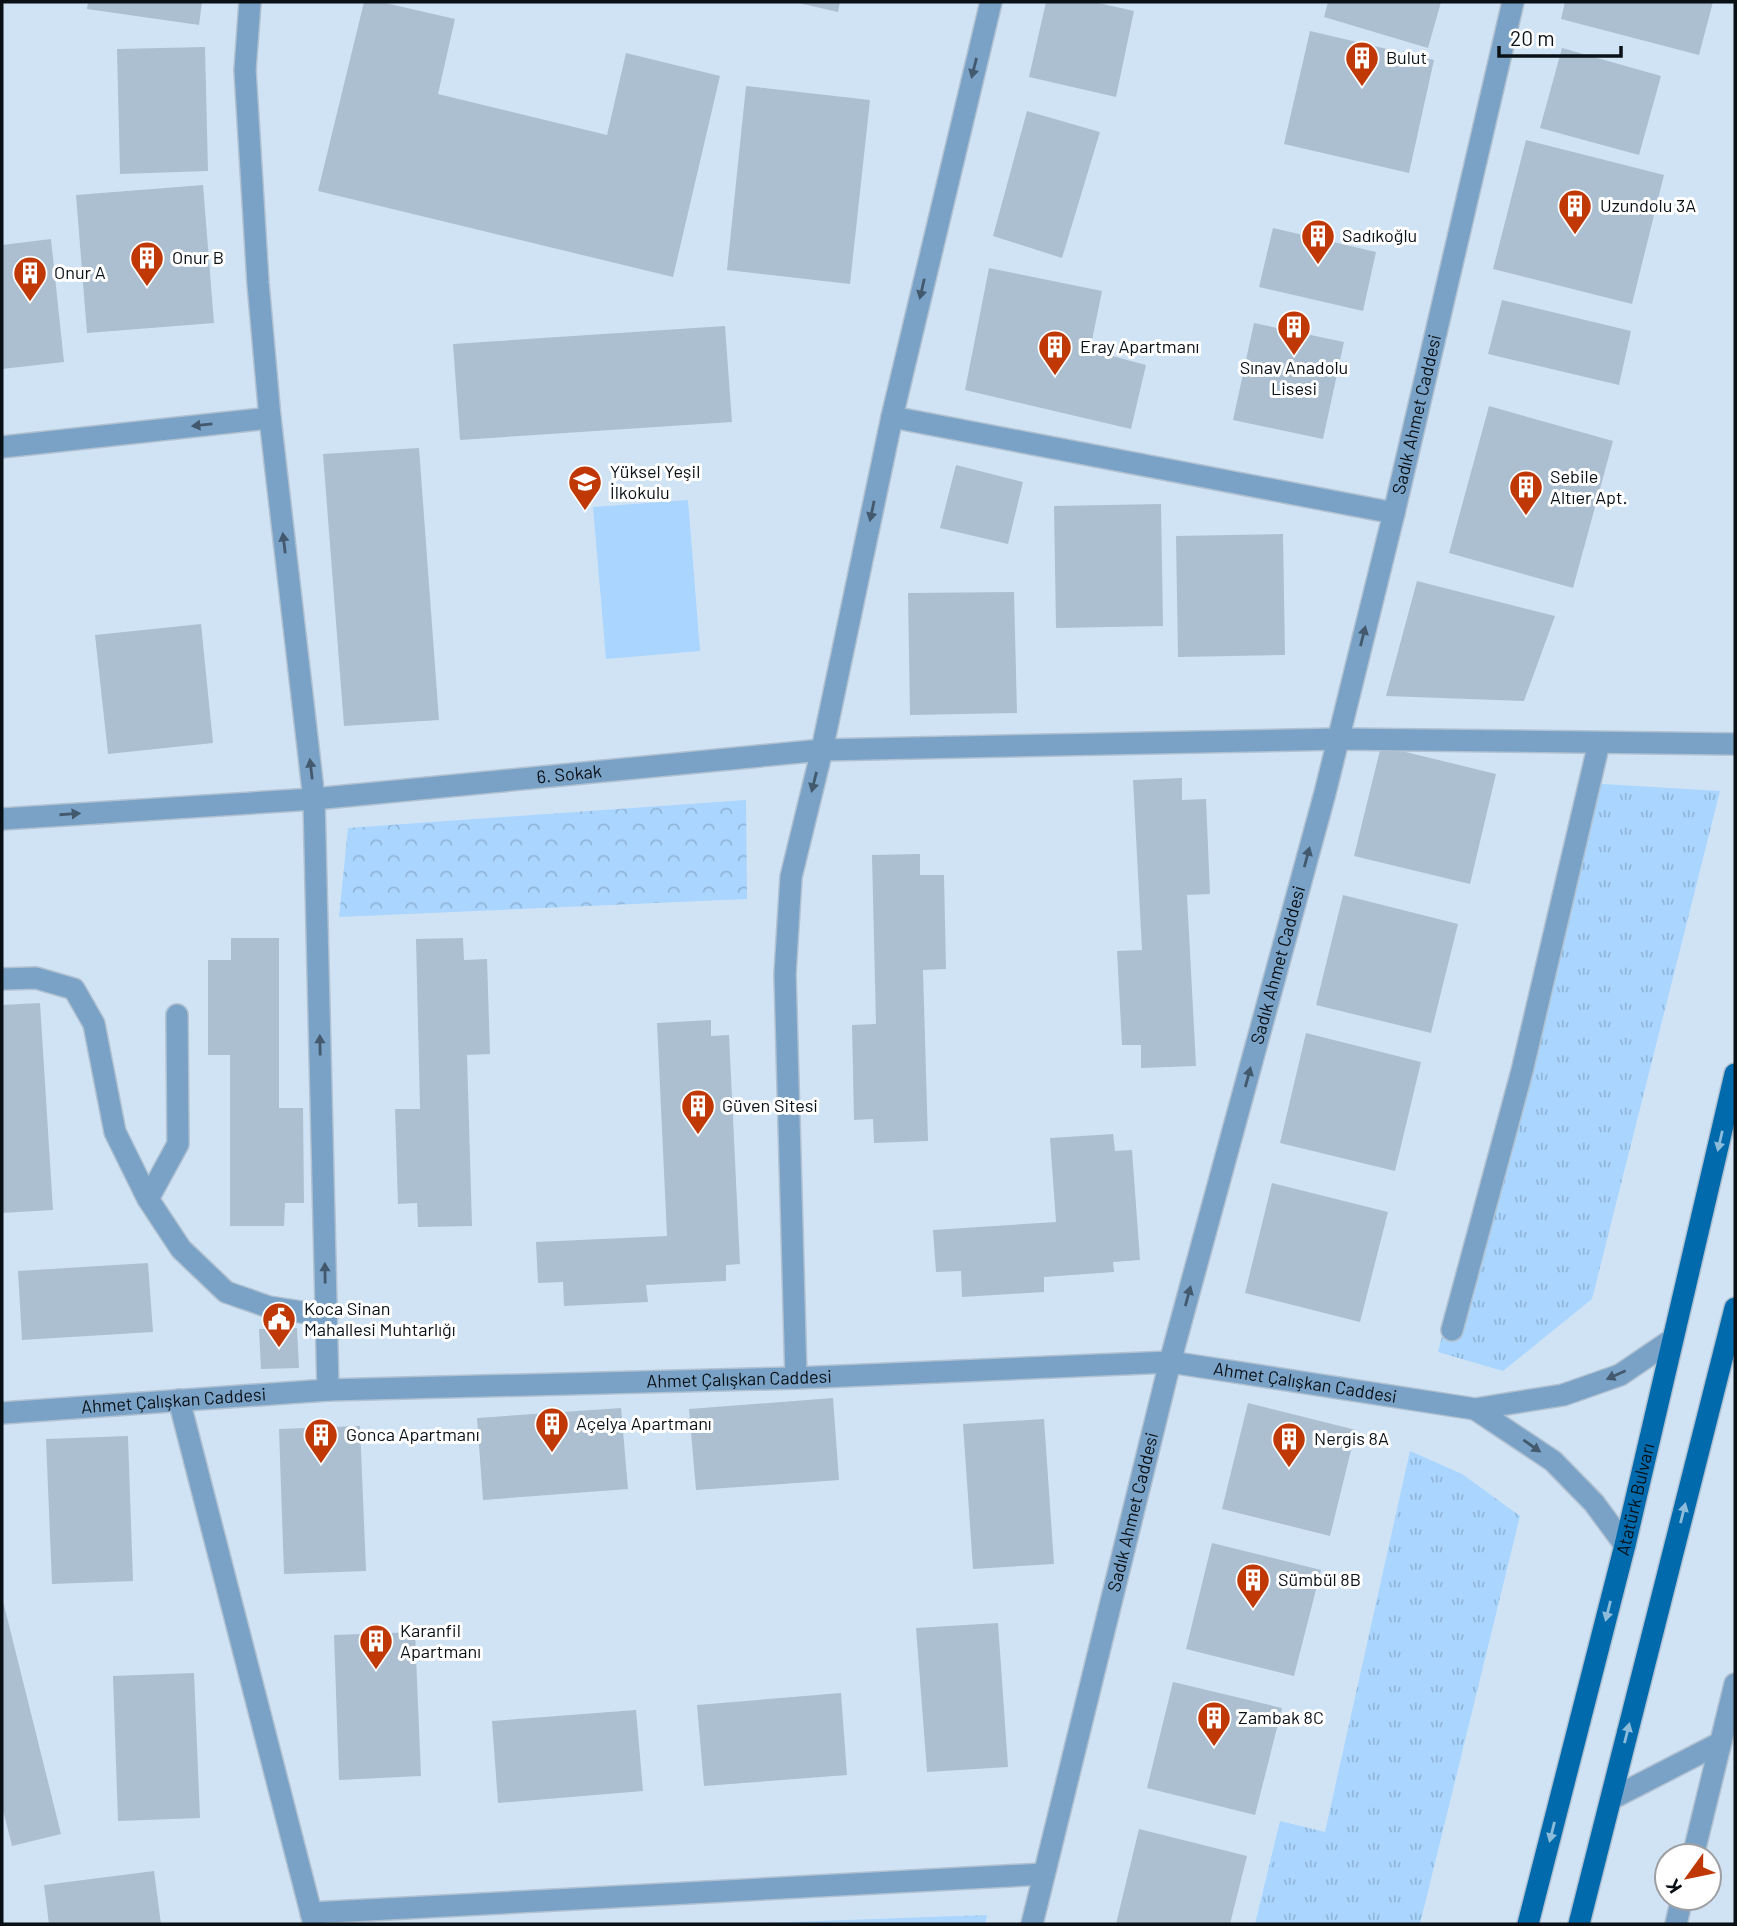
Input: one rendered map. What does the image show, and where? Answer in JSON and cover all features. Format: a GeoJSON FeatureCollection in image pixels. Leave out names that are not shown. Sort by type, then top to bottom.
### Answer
{"type":"FeatureCollection","features":[{"type":"Feature","properties":{"kind":"main road","name":"Atatürk Bulvarı"},"geometry":{"type":"LineString","coordinates":[[1528,1924],[1625,1545],[1735,1074]]}},
{"type":"Feature","properties":{"kind":"main road"},"geometry":{"type":"LineString","coordinates":[[1579,1924],[1735,1308]]}},
{"type":"Feature","properties":{"kind":"street"},"geometry":{"type":"LineString","coordinates":[[250,2],[245,70],[270,418],[314,799],[328,1390]]}},
{"type":"Feature","properties":{"kind":"street"},"geometry":{"type":"LineString","coordinates":[[796,1378],[785,974],[791,877],[822,750],[892,416],[991,2]]}},
{"type":"Feature","properties":{"kind":"street","name":"Sadık Ahmet Caddesi"},"geometry":{"type":"LineString","coordinates":[[1032,1924],[1170,1362],[1338,739],[1394,513],[1513,2]]}},
{"type":"Feature","properties":{"kind":"street"},"geometry":{"type":"LineString","coordinates":[[892,416],[1394,513]]}},
{"type":"Feature","properties":{"kind":"street"},"geometry":{"type":"LineString","coordinates":[[2,447],[270,418]]}},
{"type":"Feature","properties":{"kind":"street","name":"6. Sokak"},"geometry":{"type":"LineString","coordinates":[[2,819],[314,799],[822,750],[1338,739],[1735,744]]}},
{"type":"Feature","properties":{"kind":"street"},"geometry":{"type":"LineString","coordinates":[[1452,1330],[1522,1071],[1599,743]]}},
{"type":"Feature","properties":{"kind":"street"},"geometry":{"type":"LineString","coordinates":[[2,979],[36,978],[74,989],[94,1024],[115,1132],[148,1199],[181,1248],[226,1292],[269,1307],[327,1316]]}},
{"type":"Feature","properties":{"kind":"street"},"geometry":{"type":"LineString","coordinates":[[148,1199],[178,1144],[177,1016]]}},
{"type":"Feature","properties":{"kind":"street"},"geometry":{"type":"LineString","coordinates":[[1475,1409],[1563,1395],[1620,1375],[1674,1339]]}},
{"type":"Feature","properties":{"kind":"street","name":"Ahmet Çalışkan Caddesi"},"geometry":{"type":"LineString","coordinates":[[2,1413],[328,1390],[796,1378],[1170,1362],[1475,1409]]}},
{"type":"Feature","properties":{"kind":"street"},"geometry":{"type":"LineString","coordinates":[[179,1400],[313,1919],[1044,1874]]}},
{"type":"Feature","properties":{"kind":"street"},"geometry":{"type":"LineString","coordinates":[[1475,1409],[1553,1461],[1594,1503],[1625,1545]]}},
{"type":"Feature","properties":{"kind":"street"},"geometry":{"type":"LineString","coordinates":[[1697,1842],[1728,1739],[1735,1684]]}},
{"type":"Feature","properties":{"kind":"street"},"geometry":{"type":"LineString","coordinates":[[1611,1799],[1728,1739]]}},
{"type":"Feature","properties":{"kind":"green space"},"geometry":{"type":"Polygon","coordinates":[[[688,500],[700,651],[606,659],[593,507],[688,500]]]}},
{"type":"Feature","properties":{"kind":"green space"},"geometry":{"type":"Polygon","coordinates":[[[1586,783],[1720,791],[1592,1299],[1503,1371],[1438,1352],[1586,783]]]}},
{"type":"Feature","properties":{"kind":"green space"},"geometry":{"type":"Polygon","coordinates":[[[746,800],[747,899],[339,917],[348,828],[746,800]]]}},
{"type":"Feature","properties":{"kind":"green space"},"geometry":{"type":"Polygon","coordinates":[[[1410,1451],[1462,1474],[1520,1516],[1420,1924],[1255,1924],[1280,1821],[1325,1832],[1410,1451]]]}},
{"type":"Feature","properties":{"kind":"green space"},"geometry":{"type":"Polygon","coordinates":[[[987,1915],[985,1924],[732,1924],[987,1915]]]}},
{"type":"Feature","properties":{"kind":"building"},"geometry":{"type":"Polygon","coordinates":[[[88,2],[202,2],[199,25],[87,9],[88,2]]]}},
{"type":"Feature","properties":{"kind":"building"},"geometry":{"type":"Polygon","coordinates":[[[364,2],[381,2],[455,19],[438,94],[607,135],[626,53],[720,76],[673,277],[318,191],[364,2]]]}},
{"type":"Feature","properties":{"kind":"building"},"geometry":{"type":"Polygon","coordinates":[[[794,2],[840,2],[838,12],[794,2]]]}},
{"type":"Feature","properties":{"kind":"building"},"geometry":{"type":"Polygon","coordinates":[[[1046,2],[1094,2],[1134,11],[1116,97],[1029,77],[1046,2]]]}},
{"type":"Feature","properties":{"kind":"building"},"geometry":{"type":"Polygon","coordinates":[[[1328,2],[1441,2],[1428,48],[1324,17],[1328,2]]]}},
{"type":"Feature","properties":{"kind":"building"},"geometry":{"type":"Polygon","coordinates":[[[1565,2],[1713,2],[1699,55],[1561,19],[1565,2]]]}},
{"type":"Feature","properties":{"kind":"building","name":"Bulut"},"geometry":{"type":"Polygon","coordinates":[[[1310,31],[1434,60],[1409,173],[1284,144],[1310,31]]]}},
{"type":"Feature","properties":{"kind":"building"},"geometry":{"type":"Polygon","coordinates":[[[205,47],[208,171],[120,174],[117,49],[205,47]]]}},
{"type":"Feature","properties":{"kind":"building"},"geometry":{"type":"Polygon","coordinates":[[[1562,48],[1661,76],[1639,155],[1540,128],[1562,48]]]}},
{"type":"Feature","properties":{"kind":"building"},"geometry":{"type":"Polygon","coordinates":[[[746,86],[870,100],[850,284],[727,270],[746,86]]]}},
{"type":"Feature","properties":{"kind":"building"},"geometry":{"type":"Polygon","coordinates":[[[1027,111],[1100,132],[1062,258],[993,236],[1027,111]]]}},
{"type":"Feature","properties":{"kind":"building","name":"Uzundolu 3A"},"geometry":{"type":"Polygon","coordinates":[[[1526,140],[1664,175],[1632,304],[1493,269],[1526,140]]]}},
{"type":"Feature","properties":{"kind":"building","name":"Onur B"},"geometry":{"type":"Polygon","coordinates":[[[203,185],[214,323],[87,333],[76,195],[203,185]]]}},
{"type":"Feature","properties":{"kind":"building","name":"Sadıkoğlu"},"geometry":{"type":"Polygon","coordinates":[[[1273,228],[1376,252],[1363,311],[1259,287],[1273,228]]]}},
{"type":"Feature","properties":{"kind":"building","name":"Onur A"},"geometry":{"type":"Polygon","coordinates":[[[51,239],[64,362],[2,369],[2,245],[51,239]]]}},
{"type":"Feature","properties":{"kind":"building","name":"Eray Apartmanı"},"geometry":{"type":"Polygon","coordinates":[[[989,268],[1102,291],[1090,350],[1146,365],[1131,429],[965,390],[989,268]]]}},
{"type":"Feature","properties":{"kind":"building"},"geometry":{"type":"Polygon","coordinates":[[[1502,300],[1631,331],[1619,385],[1488,354],[1502,300]]]}},
{"type":"Feature","properties":{"kind":"building"},"geometry":{"type":"Polygon","coordinates":[[[1254,323],[1344,342],[1323,439],[1233,420],[1254,323]]]}},
{"type":"Feature","properties":{"kind":"building"},"geometry":{"type":"Polygon","coordinates":[[[725,326],[732,422],[460,440],[453,344],[725,326]]]}},
{"type":"Feature","properties":{"kind":"building","name":"Sebile Altıer Apt."},"geometry":{"type":"Polygon","coordinates":[[[1489,406],[1613,441],[1573,588],[1449,553],[1489,406]]]}},
{"type":"Feature","properties":{"kind":"building"},"geometry":{"type":"Polygon","coordinates":[[[419,448],[439,720],[344,726],[323,454],[419,448]]]}},
{"type":"Feature","properties":{"kind":"building"},"geometry":{"type":"Polygon","coordinates":[[[956,465],[1023,482],[1008,544],[940,528],[956,465]]]}},
{"type":"Feature","properties":{"kind":"building"},"geometry":{"type":"Polygon","coordinates":[[[1161,504],[1163,626],[1056,628],[1054,506],[1161,504]]]}},
{"type":"Feature","properties":{"kind":"building"},"geometry":{"type":"Polygon","coordinates":[[[1283,534],[1285,655],[1178,657],[1176,536],[1283,534]]]}},
{"type":"Feature","properties":{"kind":"building"},"geometry":{"type":"Polygon","coordinates":[[[1417,581],[1555,616],[1524,701],[1386,696],[1417,581]]]}},
{"type":"Feature","properties":{"kind":"building"},"geometry":{"type":"Polygon","coordinates":[[[1014,592],[1017,713],[910,715],[908,593],[1014,592]]]}},
{"type":"Feature","properties":{"kind":"building"},"geometry":{"type":"Polygon","coordinates":[[[201,624],[213,743],[108,754],[95,635],[201,624]]]}},
{"type":"Feature","properties":{"kind":"building"},"geometry":{"type":"Polygon","coordinates":[[[1381,746],[1496,774],[1470,884],[1354,856],[1381,746]]]}},
{"type":"Feature","properties":{"kind":"building"},"geometry":{"type":"Polygon","coordinates":[[[1182,778],[1182,800],[1206,799],[1210,894],[1187,895],[1196,1066],[1141,1068],[1141,1045],[1122,1045],[1117,951],[1142,950],[1133,780],[1182,778]]]}},
{"type":"Feature","properties":{"kind":"building"},"geometry":{"type":"Polygon","coordinates":[[[920,854],[920,875],[944,875],[946,969],[923,970],[928,1141],[874,1143],[873,1119],[854,1120],[852,1025],[876,1024],[872,855],[920,854]]]}},
{"type":"Feature","properties":{"kind":"building"},"geometry":{"type":"Polygon","coordinates":[[[1343,895],[1458,924],[1431,1033],[1316,1005],[1343,895]]]}},
{"type":"Feature","properties":{"kind":"building"},"geometry":{"type":"Polygon","coordinates":[[[231,938],[279,938],[279,1108],[303,1108],[304,1203],[285,1203],[284,1226],[230,1226],[230,1055],[208,1055],[208,960],[231,960],[231,938]]]}},
{"type":"Feature","properties":{"kind":"building"},"geometry":{"type":"Polygon","coordinates":[[[463,938],[464,960],[487,959],[490,1054],[467,1055],[472,1226],[418,1227],[417,1203],[398,1204],[395,1109],[420,1109],[416,939],[463,938]]]}},
{"type":"Feature","properties":{"kind":"building"},"geometry":{"type":"Polygon","coordinates":[[[40,1003],[53,1210],[2,1213],[2,1005],[40,1003]]]}},
{"type":"Feature","properties":{"kind":"building","name":"Güven Sitesi"},"geometry":{"type":"Polygon","coordinates":[[[711,1020],[711,1036],[729,1035],[740,1264],[726,1265],[726,1281],[646,1285],[648,1302],[564,1306],[563,1282],[538,1283],[536,1242],[667,1236],[657,1023],[711,1020]]]}},
{"type":"Feature","properties":{"kind":"building"},"geometry":{"type":"Polygon","coordinates":[[[1306,1033],[1421,1062],[1395,1171],[1280,1143],[1306,1033]]]}},
{"type":"Feature","properties":{"kind":"building"},"geometry":{"type":"Polygon","coordinates":[[[1113,1134],[1115,1151],[1132,1150],[1140,1260],[1113,1262],[1114,1272],[1044,1277],[1044,1292],[962,1297],[961,1271],[936,1272],[933,1230],[1056,1222],[1050,1138],[1113,1134]]]}},
{"type":"Feature","properties":{"kind":"building"},"geometry":{"type":"Polygon","coordinates":[[[1272,1183],[1388,1212],[1360,1322],[1245,1293],[1272,1183]]]}},
{"type":"Feature","properties":{"kind":"building"},"geometry":{"type":"Polygon","coordinates":[[[148,1263],[153,1332],[22,1340],[18,1271],[148,1263]]]}},
{"type":"Feature","properties":{"kind":"building","name":"Koca Sinan Mahallesi Muhtarlığı"},"geometry":{"type":"Polygon","coordinates":[[[297,1328],[299,1368],[261,1369],[259,1329],[297,1328]]]}},
{"type":"Feature","properties":{"kind":"building"},"geometry":{"type":"Polygon","coordinates":[[[833,1398],[839,1480],[696,1490],[689,1409],[833,1398]]]}},
{"type":"Feature","properties":{"kind":"building","name":"Nergis 8A"},"geometry":{"type":"Polygon","coordinates":[[[1248,1403],[1356,1430],[1330,1536],[1222,1509],[1248,1403]]]}},
{"type":"Feature","properties":{"kind":"building","name":"Açelya Apartmanı"},"geometry":{"type":"Polygon","coordinates":[[[621,1408],[628,1489],[483,1500],[477,1418],[621,1408]]]}},
{"type":"Feature","properties":{"kind":"building"},"geometry":{"type":"Polygon","coordinates":[[[1044,1419],[1054,1564],[973,1569],[963,1424],[1044,1419]]]}},
{"type":"Feature","properties":{"kind":"building","name":"Gonca Apartmanı"},"geometry":{"type":"Polygon","coordinates":[[[360,1426],[366,1571],[284,1574],[279,1429],[360,1426]]]}},
{"type":"Feature","properties":{"kind":"building"},"geometry":{"type":"Polygon","coordinates":[[[128,1436],[133,1581],[52,1584],[46,1439],[128,1436]]]}},
{"type":"Feature","properties":{"kind":"building","name":"Sümbül 8B"},"geometry":{"type":"Polygon","coordinates":[[[1212,1543],[1321,1570],[1294,1676],[1186,1649],[1212,1543]]]}},
{"type":"Feature","properties":{"kind":"building"},"geometry":{"type":"Polygon","coordinates":[[[2,1597],[61,1834],[12,1846],[2,1806],[2,1597]]]}},
{"type":"Feature","properties":{"kind":"building"},"geometry":{"type":"Polygon","coordinates":[[[998,1623],[1008,1767],[927,1772],[916,1628],[998,1623]]]}},
{"type":"Feature","properties":{"kind":"building","name":"Karanfil Apartmanı"},"geometry":{"type":"Polygon","coordinates":[[[415,1632],[421,1776],[339,1780],[334,1635],[415,1632]]]}},
{"type":"Feature","properties":{"kind":"building"},"geometry":{"type":"Polygon","coordinates":[[[194,1673],[200,1818],[118,1821],[113,1676],[194,1673]]]}},
{"type":"Feature","properties":{"kind":"building","name":"Zambak 8C"},"geometry":{"type":"Polygon","coordinates":[[[1173,1682],[1282,1708],[1255,1815],[1147,1788],[1173,1682]]]}},
{"type":"Feature","properties":{"kind":"building"},"geometry":{"type":"Polygon","coordinates":[[[841,1693],[847,1775],[704,1786],[697,1705],[841,1693]]]}},
{"type":"Feature","properties":{"kind":"building"},"geometry":{"type":"Polygon","coordinates":[[[636,1710],[643,1791],[498,1803],[492,1721],[636,1710]]]}},
{"type":"Feature","properties":{"kind":"building"},"geometry":{"type":"Polygon","coordinates":[[[1139,1829],[1247,1856],[1230,1924],[1116,1924],[1139,1829]]]}},
{"type":"Feature","properties":{"kind":"building"},"geometry":{"type":"Polygon","coordinates":[[[154,1871],[161,1924],[49,1924],[44,1885],[154,1871]]]}},
{"type":"Feature","properties":{"kind":"place","name":"Bulut"},"geometry":{"type":"Point","coordinates":[1362,88]}},
{"type":"Feature","properties":{"kind":"place","name":"Uzundolu 3A"},"geometry":{"type":"Point","coordinates":[1575,236]}},
{"type":"Feature","properties":{"kind":"place","name":"Sadıkoğlu"},"geometry":{"type":"Point","coordinates":[1318,266]}},
{"type":"Feature","properties":{"kind":"place","name":"Onur B"},"geometry":{"type":"Point","coordinates":[147,288]}},
{"type":"Feature","properties":{"kind":"place","name":"Onur A"},"geometry":{"type":"Point","coordinates":[30,303]}},
{"type":"Feature","properties":{"kind":"place","name":"Sınav Anadolu Lisesi"},"geometry":{"type":"Point","coordinates":[1294,357]}},
{"type":"Feature","properties":{"kind":"place","name":"Eray Apartmanı"},"geometry":{"type":"Point","coordinates":[1055,377]}},
{"type":"Feature","properties":{"kind":"place","name":"Yüksel Yeşil İlkokulu"},"geometry":{"type":"Point","coordinates":[585,512]}},
{"type":"Feature","properties":{"kind":"place","name":"Sebile Altıer Apt."},"geometry":{"type":"Point","coordinates":[1526,517]}},
{"type":"Feature","properties":{"kind":"place","name":"Güven Sitesi"},"geometry":{"type":"Point","coordinates":[698,1136]}},
{"type":"Feature","properties":{"kind":"place","name":"Koca Sinan Mahallesi Muhtarlığı"},"geometry":{"type":"Point","coordinates":[279,1349]}},
{"type":"Feature","properties":{"kind":"place","name":"Açelya Apartmanı"},"geometry":{"type":"Point","coordinates":[552,1454]}},
{"type":"Feature","properties":{"kind":"place","name":"Gonca Apartmanı"},"geometry":{"type":"Point","coordinates":[321,1465]}},
{"type":"Feature","properties":{"kind":"place","name":"Nergis 8A"},"geometry":{"type":"Point","coordinates":[1289,1469]}},
{"type":"Feature","properties":{"kind":"place","name":"Sümbül 8B"},"geometry":{"type":"Point","coordinates":[1253,1610]}},
{"type":"Feature","properties":{"kind":"place","name":"Karanfil Apartmanı"},"geometry":{"type":"Point","coordinates":[376,1671]}},
{"type":"Feature","properties":{"kind":"place","name":"Zambak 8C"},"geometry":{"type":"Point","coordinates":[1214,1748]}}]}
